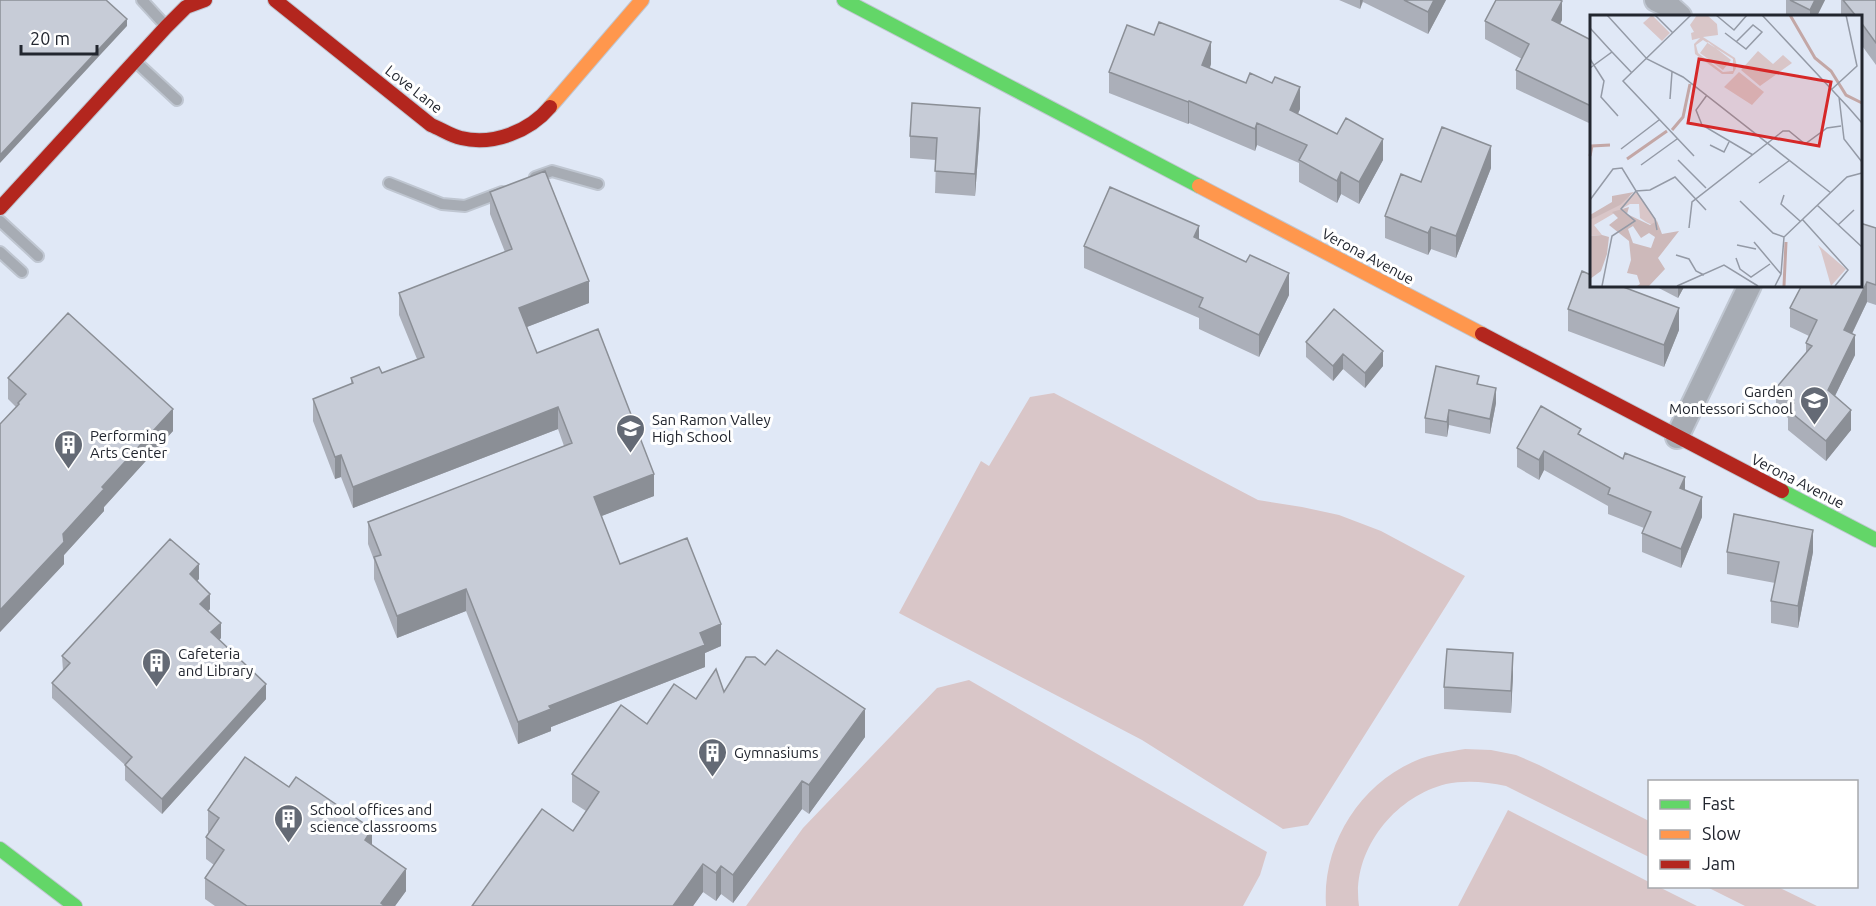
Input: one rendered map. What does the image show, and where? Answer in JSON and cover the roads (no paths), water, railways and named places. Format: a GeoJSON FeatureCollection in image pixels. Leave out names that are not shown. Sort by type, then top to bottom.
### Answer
{"type":"FeatureCollection","features":[{"type":"Feature","properties":{"kind":"street"},"geometry":{"type":"LineString","coordinates":[[0,208],[166,27],[186,7],[205,0]]}},
{"type":"Feature","properties":{"kind":"street","name":"Love Lane"},"geometry":{"type":"LineString","coordinates":[[275,0],[431,125],[460,138],[479,141],[512,134],[539,120],[642,0]]}},
{"type":"Feature","properties":{"kind":"street","name":"Verona Avenue"},"geometry":{"type":"LineString","coordinates":[[844,0],[1876,540]]}},
{"type":"Feature","properties":{"kind":"street"},"geometry":{"type":"LineString","coordinates":[[1656,0],[1669,6],[1679,15]]}},
{"type":"Feature","properties":{"kind":"street"},"geometry":{"type":"LineString","coordinates":[[1677,437],[1750,286]]}},
{"type":"Feature","properties":{"kind":"street"},"geometry":{"type":"LineString","coordinates":[[0,849],[75,906]]}},
{"type":"Feature","properties":{"kind":"lane"},"geometry":{"type":"LineString","coordinates":[[142,0],[166,27]]}},
{"type":"Feature","properties":{"kind":"lane"},"geometry":{"type":"LineString","coordinates":[[135,62],[177,100]]}},
{"type":"Feature","properties":{"kind":"lane"},"geometry":{"type":"LineString","coordinates":[[388,183],[442,204],[465,206],[552,171],[598,184]]}},
{"type":"Feature","properties":{"kind":"lane"},"geometry":{"type":"LineString","coordinates":[[0,221],[38,256]]}},
{"type":"Feature","properties":{"kind":"lane"},"geometry":{"type":"LineString","coordinates":[[0,252],[22,272]]}},
{"type":"Feature","properties":{"kind":"place","name":"Garden Montessori School"},"geometry":{"type":"Point","coordinates":[1814,426]}},
{"type":"Feature","properties":{"kind":"place","name":"San Ramon Valley High School"},"geometry":{"type":"Point","coordinates":[631,454]}},
{"type":"Feature","properties":{"kind":"place","name":"Performing Arts Center"},"geometry":{"type":"Point","coordinates":[69,470]}},
{"type":"Feature","properties":{"kind":"place","name":"Cafeteria and Library"},"geometry":{"type":"Point","coordinates":[157,688]}},
{"type":"Feature","properties":{"kind":"place","name":"Gymnasiums"},"geometry":{"type":"Point","coordinates":[713,778]}},
{"type":"Feature","properties":{"kind":"place","name":"School offices and science classrooms"},"geometry":{"type":"Point","coordinates":[289,844]}}]}
